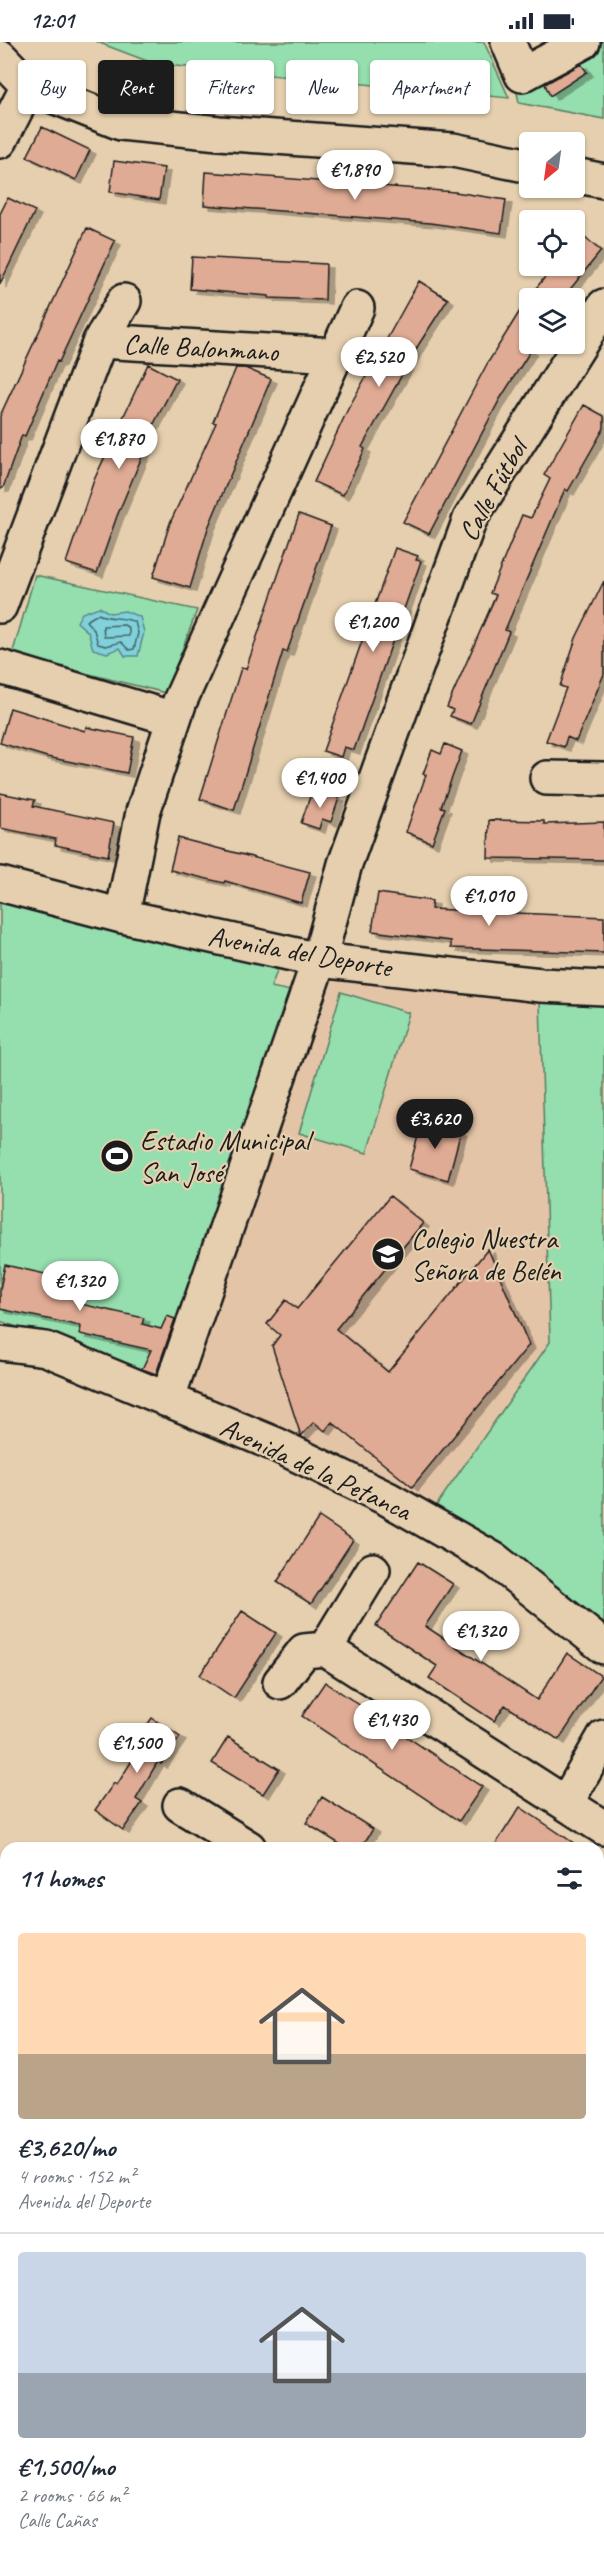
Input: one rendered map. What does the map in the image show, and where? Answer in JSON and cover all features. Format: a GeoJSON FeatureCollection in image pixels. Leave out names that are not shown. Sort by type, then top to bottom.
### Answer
{"type":"FeatureCollection","features":[{"type":"Feature","properties":{"kind":"street"},"geometry":{"type":"LineString","coordinates":[[507,42],[522,75],[583,42]]}},
{"type":"Feature","properties":{"kind":"street"},"geometry":{"type":"LineString","coordinates":[[0,57],[18,76]]}},
{"type":"Feature","properties":{"kind":"street"},"geometry":{"type":"LineString","coordinates":[[0,141],[18,106]]}},
{"type":"Feature","properties":{"kind":"street"},"geometry":{"type":"LineString","coordinates":[[86,109],[121,123],[208,132],[453,150],[519,163]]}},
{"type":"Feature","properties":{"kind":"street"},"geometry":{"type":"LineString","coordinates":[[585,177],[604,181]]}},
{"type":"Feature","properties":{"kind":"street"},"geometry":{"type":"LineString","coordinates":[[100,341],[124,301]]}},
{"type":"Feature","properties":{"kind":"street","name":"Calle Fútbol"},"geometry":{"type":"LineString","coordinates":[[167,1400],[319,960],[345,864],[470,519],[604,306]]}},
{"type":"Feature","properties":{"kind":"street"},"geometry":{"type":"LineString","coordinates":[[122,916],[143,812],[174,719],[357,308]]}},
{"type":"Feature","properties":{"kind":"street","name":"Calle Balonmano"},"geometry":{"type":"LineString","coordinates":[[0,606],[100,341],[335,355]]}},
{"type":"Feature","properties":{"kind":"street"},"geometry":{"type":"LineString","coordinates":[[0,667],[174,719]]}},
{"type":"Feature","properties":{"kind":"street"},"geometry":{"type":"LineString","coordinates":[[547,778],[604,779]]}},
{"type":"Feature","properties":{"kind":"street","name":"Avenida del Deporte"},"geometry":{"type":"LineString","coordinates":[[0,884],[122,916],[319,960],[541,985],[604,988]]}},
{"type":"Feature","properties":{"kind":"street","name":"Avenida de la Petanca"},"geometry":{"type":"LineString","coordinates":[[0,1343],[46,1349],[277,1445],[388,1499],[495,1560],[604,1647]]}},
{"type":"Feature","properties":{"kind":"street"},"geometry":{"type":"LineString","coordinates":[[326,1650],[373,1570]]}},
{"type":"Feature","properties":{"kind":"street"},"geometry":{"type":"LineString","coordinates":[[280,1682],[304,1651],[326,1650],[604,1828]]}},
{"type":"Feature","properties":{"kind":"street"},"geometry":{"type":"LineString","coordinates":[[566,1803],[604,1737]]}},
{"type":"Feature","properties":{"kind":"street"},"geometry":{"type":"LineString","coordinates":[[180,1805],[239,1842]]}},
{"type":"Feature","properties":{"kind":"shaded area","name":"Colegio Nuestra Señora de Belén"},"geometry":{"type":"Polygon","coordinates":[[[325,976],[540,1001],[550,1342],[433,1510],[377,1481],[346,1454],[338,1462],[181,1391],[325,976]]]}},
{"type":"Feature","properties":{"kind":"green space"},"geometry":{"type":"Polygon","coordinates":[[[97,42],[484,42],[509,98],[490,96],[490,60],[370,60],[370,85],[358,83],[358,60],[286,60],[286,77],[274,75],[274,60],[186,60],[186,67],[174,66],[174,60],[144,60],[97,42]]]}},
{"type":"Feature","properties":{"kind":"green space"},"geometry":{"type":"Polygon","coordinates":[[[597,42],[604,42],[604,119],[519,103],[516,87],[597,42]]]}},
{"type":"Feature","properties":{"kind":"green space"},"geometry":{"type":"Polygon","coordinates":[[[35,575],[197,610],[166,693],[12,655],[35,575]]]}},
{"type":"Feature","properties":{"kind":"green space","name":"Estadio Municipal San José"},"geometry":{"type":"Polygon","coordinates":[[[0,900],[280,963],[271,987],[291,991],[160,1378],[0,1321],[0,900]]]}},
{"type":"Feature","properties":{"kind":"green space"},"geometry":{"type":"Polygon","coordinates":[[[341,992],[409,1013],[367,1153],[299,1133],[341,992]]]}},
{"type":"Feature","properties":{"kind":"green space"},"geometry":{"type":"Polygon","coordinates":[[[540,1001],[604,1004],[604,1627],[523,1560],[433,1510],[550,1342],[540,1001]]]}},
{"type":"Feature","properties":{"kind":"water"},"geometry":{"type":"Polygon","coordinates":[[[99,607],[110,613],[125,611],[140,617],[144,632],[138,656],[125,656],[120,648],[107,653],[93,649],[88,632],[77,622],[82,613],[99,607]]]}},
{"type":"Feature","properties":{"kind":"building"},"geometry":{"type":"Polygon","coordinates":[[[581,64],[587,72],[550,96],[545,84],[581,64]]]}},
{"type":"Feature","properties":{"kind":"building"},"geometry":{"type":"Polygon","coordinates":[[[42,127],[90,150],[76,180],[27,157],[42,127]]]}},
{"type":"Feature","properties":{"kind":"building"},"geometry":{"type":"Polygon","coordinates":[[[114,161],[164,168],[159,200],[110,192],[114,161]]]}},
{"type":"Feature","properties":{"kind":"building"},"geometry":{"type":"Polygon","coordinates":[[[206,172],[455,192],[506,200],[501,233],[430,223],[204,205],[206,172]]]}},
{"type":"Feature","properties":{"kind":"building"},"geometry":{"type":"Polygon","coordinates":[[[8,198],[35,211],[0,284],[0,214],[8,198]]]}},
{"type":"Feature","properties":{"kind":"building"},"geometry":{"type":"Polygon","coordinates":[[[87,228],[115,241],[59,362],[57,361],[25,436],[22,435],[3,488],[0,488],[0,416],[87,228]]]}},
{"type":"Feature","properties":{"kind":"building"},"geometry":{"type":"Polygon","coordinates":[[[585,238],[601,251],[585,271],[585,238]]]}},
{"type":"Feature","properties":{"kind":"building"},"geometry":{"type":"Polygon","coordinates":[[[192,257],[326,264],[325,300],[269,298],[269,296],[190,289],[192,257]]]}},
{"type":"Feature","properties":{"kind":"building"},"geometry":{"type":"Polygon","coordinates":[[[546,276],[581,276],[571,288],[536,288],[546,276]]]}},
{"type":"Feature","properties":{"kind":"building"},"geometry":{"type":"Polygon","coordinates":[[[419,281],[448,299],[419,344],[362,447],[365,449],[343,495],[314,482],[348,409],[419,281]]]}},
{"type":"Feature","properties":{"kind":"building"},"geometry":{"type":"Polygon","coordinates":[[[519,312],[519,354],[528,354],[500,399],[429,534],[403,522],[487,364],[519,312]]]}},
{"type":"Feature","properties":{"kind":"building"},"geometry":{"type":"Polygon","coordinates":[[[148,364],[177,379],[143,445],[146,447],[117,516],[97,573],[66,563],[94,480],[148,364]]]}},
{"type":"Feature","properties":{"kind":"building"},"geometry":{"type":"Polygon","coordinates":[[[236,368],[245,368],[271,379],[208,528],[190,588],[153,577],[170,523],[216,423],[213,422],[236,368]]]}},
{"type":"Feature","properties":{"kind":"building"},"geometry":{"type":"Polygon","coordinates":[[[584,405],[604,416],[604,428],[568,491],[565,489],[505,630],[509,632],[471,724],[450,716],[453,710],[447,707],[496,595],[490,593],[522,515],[531,518],[550,479],[544,475],[584,405]]]}},
{"type":"Feature","properties":{"kind":"building"},"geometry":{"type":"Polygon","coordinates":[[[299,514],[331,526],[287,652],[283,651],[234,810],[200,799],[241,668],[246,669],[299,514]]]}},
{"type":"Feature","properties":{"kind":"building"},"geometry":{"type":"Polygon","coordinates":[[[395,548],[418,556],[416,560],[421,561],[354,750],[344,747],[341,757],[323,751],[395,548]]]}},
{"type":"Feature","properties":{"kind":"building"},"geometry":{"type":"Polygon","coordinates":[[[604,581],[604,674],[576,741],[567,737],[564,747],[546,741],[566,688],[560,686],[576,638],[604,581]]]}},
{"type":"Feature","properties":{"kind":"building"},"geometry":{"type":"Polygon","coordinates":[[[10,708],[85,731],[86,727],[134,737],[127,773],[47,757],[0,743],[10,708]]]}},
{"type":"Feature","properties":{"kind":"building"},"geometry":{"type":"Polygon","coordinates":[[[445,744],[462,751],[441,807],[445,808],[432,843],[406,832],[426,775],[423,774],[432,750],[441,754],[445,744]]]}},
{"type":"Feature","properties":{"kind":"building"},"geometry":{"type":"Polygon","coordinates":[[[313,788],[339,798],[331,822],[322,819],[319,829],[301,823],[313,788]]]}},
{"type":"Feature","properties":{"kind":"building"},"geometry":{"type":"Polygon","coordinates":[[[0,793],[35,800],[33,806],[114,823],[108,856],[55,845],[56,839],[0,828],[0,793]]]}},
{"type":"Feature","properties":{"kind":"building"},"geometry":{"type":"Polygon","coordinates":[[[489,820],[544,821],[544,824],[604,822],[604,860],[488,858],[489,820]]]}},
{"type":"Feature","properties":{"kind":"building"},"geometry":{"type":"Polygon","coordinates":[[[178,838],[310,872],[301,903],[225,881],[224,883],[170,870],[178,838]]]}},
{"type":"Feature","properties":{"kind":"building"},"geometry":{"type":"Polygon","coordinates":[[[378,893],[432,901],[431,909],[604,917],[604,953],[451,948],[451,941],[372,931],[378,893]]]}},
{"type":"Feature","properties":{"kind":"building"},"geometry":{"type":"Polygon","coordinates":[[[422,1121],[461,1131],[448,1180],[409,1169],[422,1121]]]}},
{"type":"Feature","properties":{"kind":"building"},"geometry":{"type":"Polygon","coordinates":[[[390,1196],[423,1223],[336,1329],[388,1372],[488,1249],[529,1345],[412,1487],[332,1422],[325,1431],[314,1422],[301,1436],[272,1346],[280,1335],[267,1324],[286,1300],[297,1309],[390,1196]]]}},
{"type":"Feature","properties":{"kind":"building"},"geometry":{"type":"Polygon","coordinates":[[[5,1265],[81,1282],[76,1303],[144,1318],[142,1324],[161,1329],[167,1316],[175,1319],[156,1374],[142,1369],[151,1350],[80,1334],[81,1326],[0,1309],[0,1289],[5,1265]]]}},
{"type":"Feature","properties":{"kind":"building"},"geometry":{"type":"Polygon","coordinates":[[[319,1517],[353,1540],[311,1604],[277,1582],[319,1517]]]}},
{"type":"Feature","properties":{"kind":"building"},"geometry":{"type":"Polygon","coordinates":[[[418,1562],[453,1584],[425,1626],[537,1700],[567,1653],[601,1676],[559,1740],[505,1705],[494,1721],[429,1678],[437,1666],[376,1626],[418,1562]]]}},
{"type":"Feature","properties":{"kind":"building"},"geometry":{"type":"Polygon","coordinates":[[[242,1611],[276,1633],[234,1698],[200,1675],[242,1611]]]}},
{"type":"Feature","properties":{"kind":"building"},"geometry":{"type":"Polygon","coordinates":[[[325,1682],[482,1787],[459,1821],[302,1716],[325,1682]]]}},
{"type":"Feature","properties":{"kind":"building"},"geometry":{"type":"Polygon","coordinates":[[[152,1718],[180,1737],[161,1764],[158,1761],[136,1799],[142,1803],[123,1830],[95,1810],[114,1783],[117,1785],[139,1749],[133,1745],[152,1718]]]}},
{"type":"Feature","properties":{"kind":"building"},"geometry":{"type":"Polygon","coordinates":[[[228,1737],[279,1769],[263,1794],[212,1763],[228,1737]]]}},
{"type":"Feature","properties":{"kind":"building"},"geometry":{"type":"Polygon","coordinates":[[[322,1797],[373,1829],[365,1842],[336,1842],[306,1823],[322,1797]]]}},
{"type":"Feature","properties":{"kind":"building"},"geometry":{"type":"Polygon","coordinates":[[[520,1807],[572,1842],[497,1842],[520,1807]]]}},
{"type":"Feature","properties":{"kind":"place","name":"Estadio Municipal San José"},"geometry":{"type":"Point","coordinates":[117,1156]}},
{"type":"Feature","properties":{"kind":"place","name":"Colegio Nuestra Señora de Belén"},"geometry":{"type":"Point","coordinates":[388,1254]}}]}
